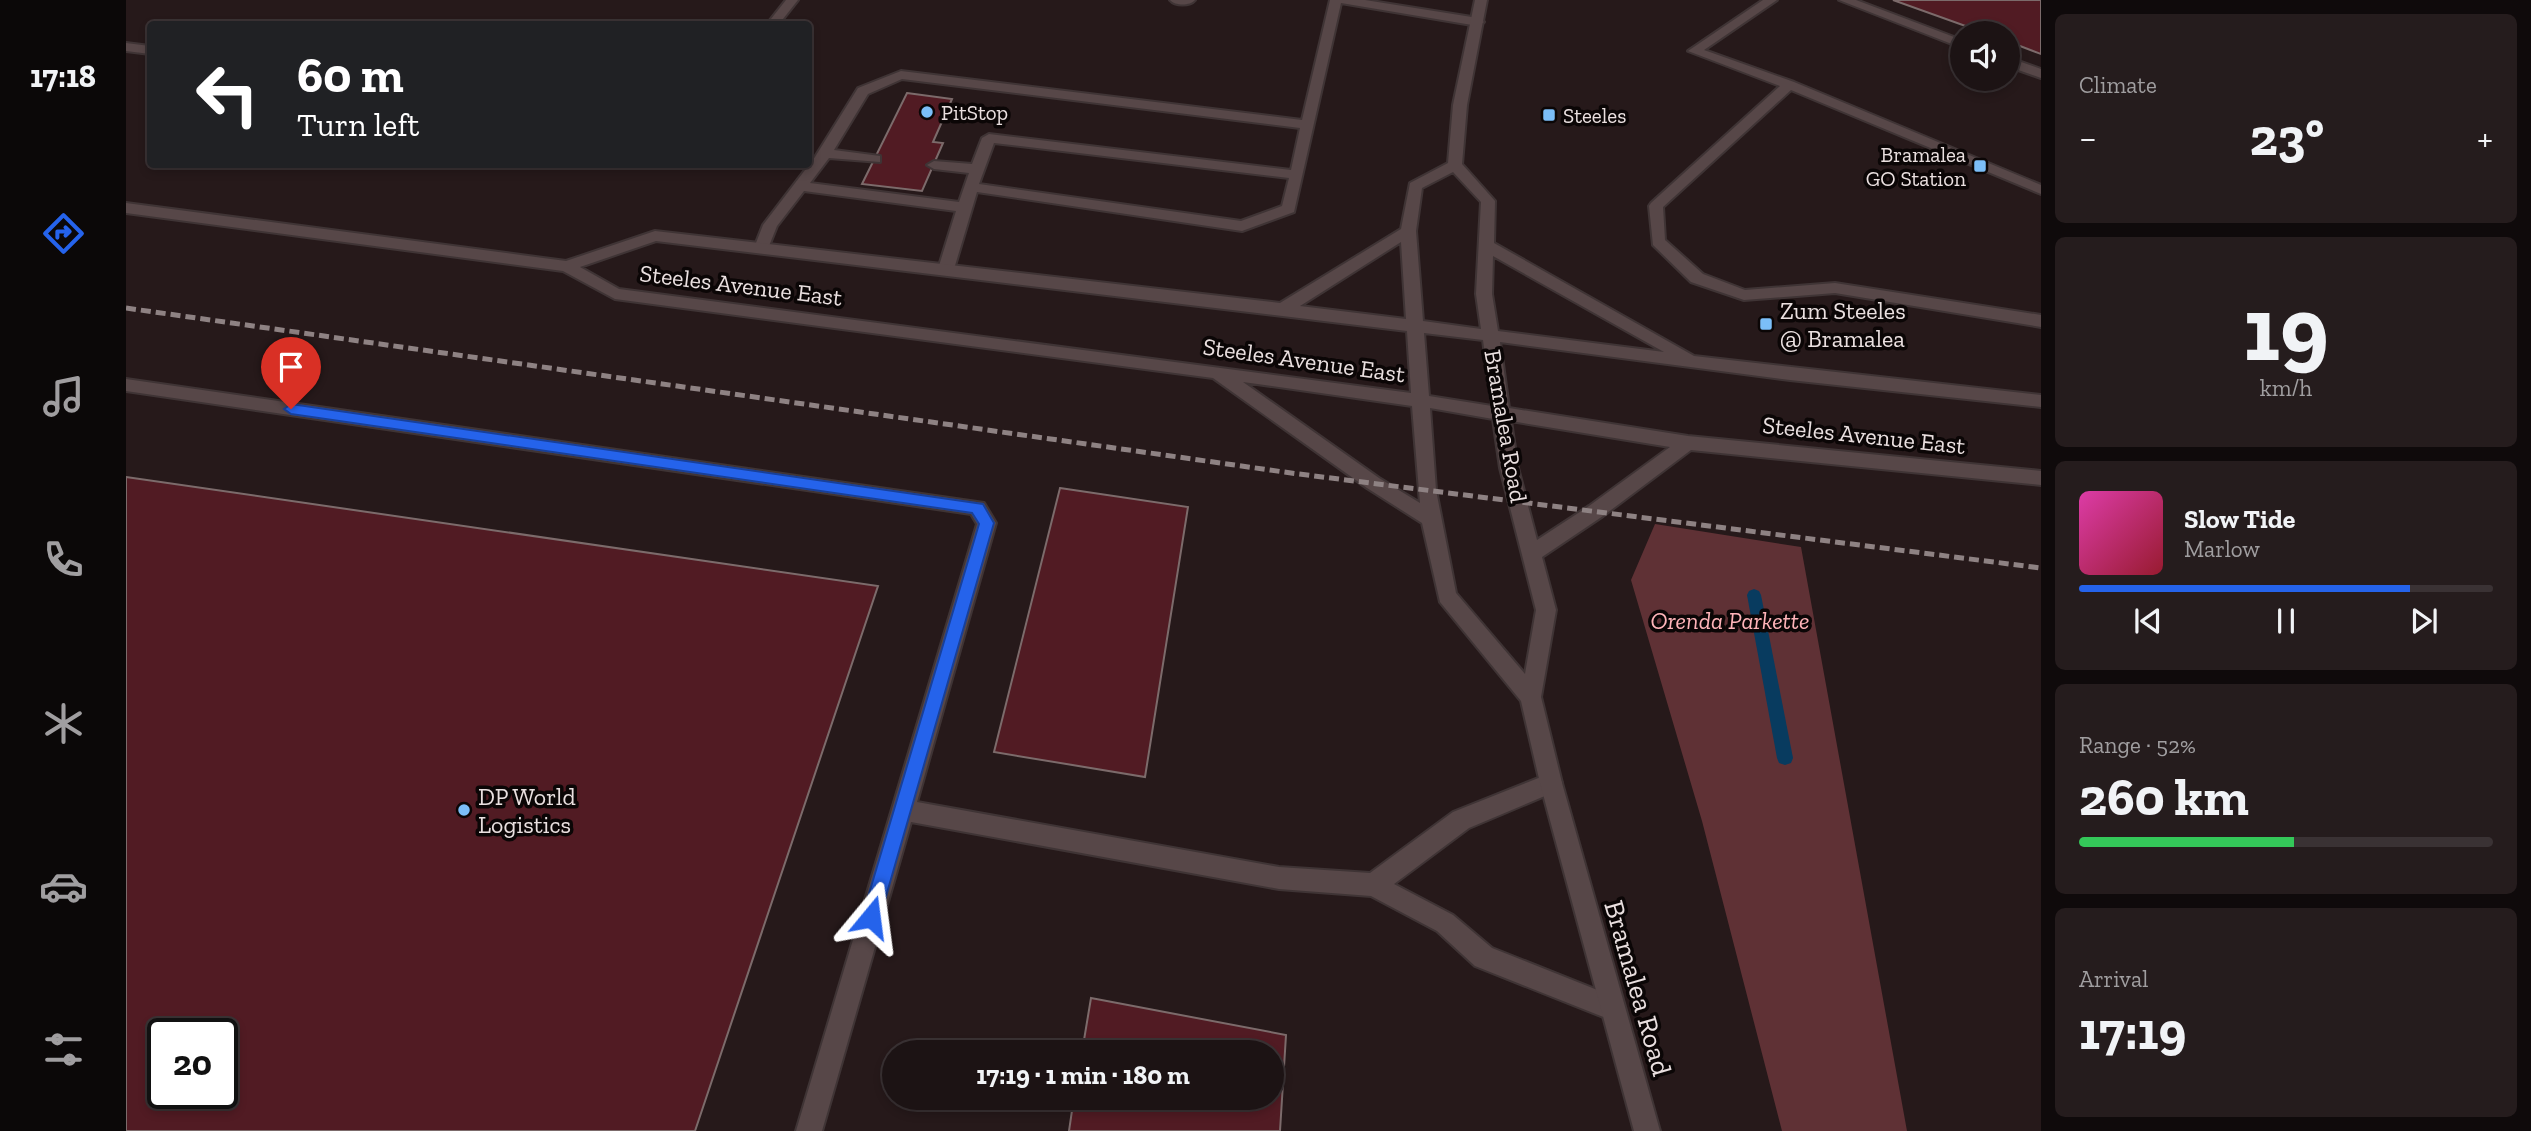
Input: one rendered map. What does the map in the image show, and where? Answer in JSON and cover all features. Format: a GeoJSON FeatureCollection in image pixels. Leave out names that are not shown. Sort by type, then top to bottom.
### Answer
{"type":"FeatureCollection","features":[{"type":"Feature","properties":{"kind":"main road"},"geometry":{"type":"LineString","coordinates":[[775,21],[792,0]]}},
{"type":"Feature","properties":{"kind":"main road"},"geometry":{"type":"LineString","coordinates":[[1175,0],[1189,0]]}},
{"type":"Feature","properties":{"kind":"main road"},"geometry":{"type":"LineString","coordinates":[[971,187],[1242,226],[1289,209],[1336,0]]}},
{"type":"Feature","properties":{"kind":"main road"},"geometry":{"type":"LineString","coordinates":[[1343,0],[1478,22]]}},
{"type":"Feature","properties":{"kind":"main road"},"geometry":{"type":"LineString","coordinates":[[1455,165],[1460,105],[1481,0]]}},
{"type":"Feature","properties":{"kind":"main road"},"geometry":{"type":"LineString","coordinates":[[1771,0],[1694,51],[1789,85],[2041,190]]}},
{"type":"Feature","properties":{"kind":"main road"},"geometry":{"type":"LineString","coordinates":[[1844,0],[1950,40]]}},
{"type":"Feature","properties":{"kind":"main road"},"geometry":{"type":"LineString","coordinates":[[126,47],[147,50]]}},
{"type":"Feature","properties":{"kind":"main road"},"geometry":{"type":"LineString","coordinates":[[2020,66],[2041,74]]}},
{"type":"Feature","properties":{"kind":"main road"},"geometry":{"type":"LineString","coordinates":[[762,248],[770,225],[824,153],[863,91],[901,75],[1307,125]]}},
{"type":"Feature","properties":{"kind":"main road"},"geometry":{"type":"LineString","coordinates":[[1789,85],[1656,206],[1658,242],[1697,278],[1744,295],[1835,288],[2041,321]]}},
{"type":"Feature","properties":{"kind":"main road"},"geometry":{"type":"LineString","coordinates":[[946,269],[976,169],[989,138],[1296,175]]}},
{"type":"Feature","properties":{"kind":"main road"},"geometry":{"type":"LineString","coordinates":[[824,153],[875,159]]}},
{"type":"Feature","properties":{"kind":"main road"},"geometry":{"type":"LineString","coordinates":[[934,165],[976,169]]}},
{"type":"Feature","properties":{"kind":"main road","name":"Bramalea Road"},"geometry":{"type":"LineString","coordinates":[[1531,697],[1447,596],[1431,519],[1408,231],[1415,186],[1455,165],[1488,201],[1484,294],[1490,338],[1509,468],[1546,610],[1531,697],[1611,1008],[1647,1131]]}},
{"type":"Feature","properties":{"kind":"main road"},"geometry":{"type":"LineString","coordinates":[[800,186],[964,207]]}},
{"type":"Feature","properties":{"kind":"main road","name":"Steeles Avenue East"},"geometry":{"type":"LineString","coordinates":[[126,208],[567,266],[615,294],[1216,372],[1688,443],[2041,478]]}},
{"type":"Feature","properties":{"kind":"main road"},"geometry":{"type":"LineString","coordinates":[[1283,309],[1408,231]]}},
{"type":"Feature","properties":{"kind":"main road","name":"Steeles Avenue East"},"geometry":{"type":"LineString","coordinates":[[567,266],[655,236],[1283,309],[1696,363],[2041,401]]}},
{"type":"Feature","properties":{"kind":"main road"},"geometry":{"type":"LineString","coordinates":[[1485,245],[1696,363]]}},
{"type":"Feature","properties":{"kind":"main road"},"geometry":{"type":"LineString","coordinates":[[1216,372],[1373,483],[1431,519]]}},
{"type":"Feature","properties":{"kind":"main road"},"geometry":{"type":"LineString","coordinates":[[126,385],[977,508],[987,523],[809,1131]]}},
{"type":"Feature","properties":{"kind":"main road"},"geometry":{"type":"LineString","coordinates":[[1532,553],[1596,511],[1688,443]]}},
{"type":"Feature","properties":{"kind":"main road"},"geometry":{"type":"LineString","coordinates":[[1373,884],[1461,820],[1551,783]]}},
{"type":"Feature","properties":{"kind":"main road"},"geometry":{"type":"LineString","coordinates":[[903,810],[1279,878],[1373,884],[1445,923],[1484,957],[1611,1008]]}},
{"type":"Feature","properties":{"kind":"green space","name":"Orenda Parkette"},"geometry":{"type":"Polygon","coordinates":[[[1655,524],[1801,547],[1907,1131],[1782,1131],[1702,821],[1631,580],[1655,524]]]}},
{"type":"Feature","properties":{"kind":"building"},"geometry":{"type":"Polygon","coordinates":[[[1893,0],[2041,0],[2041,54],[2020,46],[2020,21],[1952,21],[1893,0]]]}},
{"type":"Feature","properties":{"kind":"building"},"geometry":{"type":"Polygon","coordinates":[[[907,93],[952,99],[933,142],[943,143],[922,191],[862,184],[907,93]]]}},
{"type":"Feature","properties":{"kind":"building","name":"DP World Logistics"},"geometry":{"type":"Polygon","coordinates":[[[126,477],[878,586],[695,1131],[126,1131],[126,477]]]}},
{"type":"Feature","properties":{"kind":"building"},"geometry":{"type":"Polygon","coordinates":[[[1060,488],[1188,507],[1145,777],[994,752],[1060,488]]]}},
{"type":"Feature","properties":{"kind":"building"},"geometry":{"type":"Polygon","coordinates":[[[1091,998],[1286,1035],[1284,1067],[1284,1040],[1084,1040],[1091,998]]]}},
{"type":"Feature","properties":{"kind":"building"},"geometry":{"type":"Polygon","coordinates":[[[1072,1110],[1281,1110],[1280,1131],[1069,1131],[1072,1110]]]}},
{"type":"Feature","properties":{"kind":"waterway"},"geometry":{"type":"LineString","coordinates":[[1754,595],[1785,758]]}},
{"type":"Feature","properties":{"kind":"railway"},"geometry":{"type":"LineString","coordinates":[[126,308],[1291,473],[2041,568]]}},
{"type":"Feature","properties":{"kind":"place","name":"PitStop"},"geometry":{"type":"Point","coordinates":[927,112]}},
{"type":"Feature","properties":{"kind":"place","name":"Steeles"},"geometry":{"type":"Point","coordinates":[1549,115]}},
{"type":"Feature","properties":{"kind":"place","name":"Bramalea GO Station"},"geometry":{"type":"Point","coordinates":[1980,166]}},
{"type":"Feature","properties":{"kind":"place","name":"Zum Steeles @ Bramalea"},"geometry":{"type":"Point","coordinates":[1766,324]}},
{"type":"Feature","properties":{"kind":"place","name":"DP World Logistics"},"geometry":{"type":"Point","coordinates":[464,810]}},
{"type":"Feature","properties":{"kind":"route"},"geometry":{"type":"LineString","coordinates":[[291,409],[977,508],[987,523],[871,917]]}}]}
